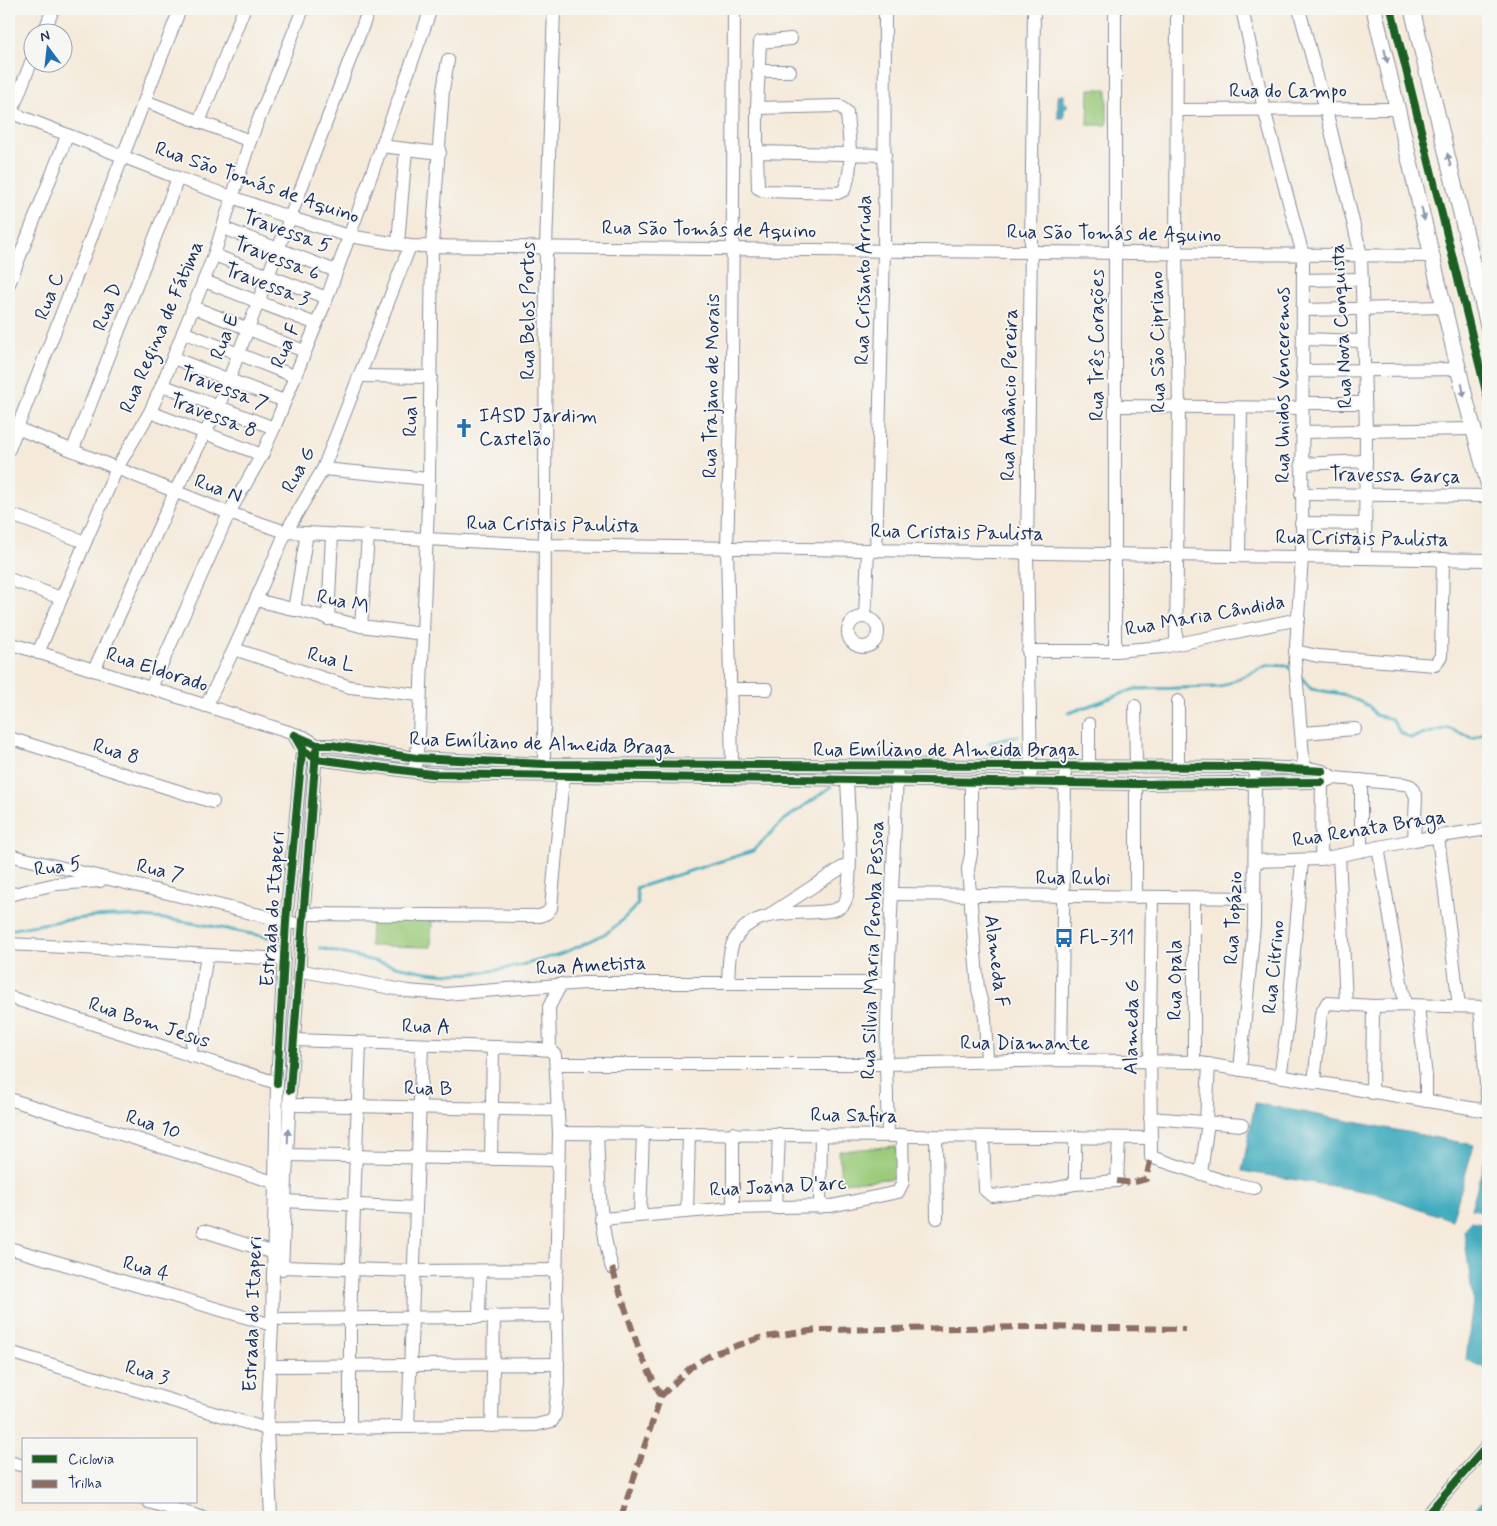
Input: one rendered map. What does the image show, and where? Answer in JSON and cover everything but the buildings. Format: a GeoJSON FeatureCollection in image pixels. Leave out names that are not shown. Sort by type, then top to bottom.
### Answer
{"type":"FeatureCollection","features":[{"type":"Feature","properties":{"kind":"main road"},"geometry":{"type":"LineString","coordinates":[[1374,9],[1460,369],[1472,428],[1488,483]]}},
{"type":"Feature","properties":{"kind":"main road"},"geometry":{"type":"LineString","coordinates":[[1412,9],[1488,326]]}},
{"type":"Feature","properties":{"kind":"street"},"geometry":{"type":"LineString","coordinates":[[48,22],[53,9]]}},
{"type":"Feature","properties":{"kind":"street","name":"Rua C"},"geometry":{"type":"LineString","coordinates":[[9,449],[13,427],[67,305],[180,9]]}},
{"type":"Feature","properties":{"kind":"street"},"geometry":{"type":"LineString","coordinates":[[199,122],[244,9]]}},
{"type":"Feature","properties":{"kind":"street","name":"Rua Regina de Fátima"},"geometry":{"type":"LineString","coordinates":[[38,653],[117,468],[150,412],[162,385],[224,228],[250,141],[303,9]]}},
{"type":"Feature","properties":{"kind":"street","name":"Rua E"},"geometry":{"type":"LineString","coordinates":[[94,670],[174,492],[208,432],[218,408],[292,218],[369,9]]}},
{"type":"Feature","properties":{"kind":"street","name":"Rua F"},"geometry":{"type":"LineString","coordinates":[[151,688],[229,513],[262,455],[274,428],[327,298],[431,9]]}},
{"type":"Feature","properties":{"kind":"street","name":"Rua Belos Portos"},"geometry":{"type":"LineString","coordinates":[[544,764],[546,248],[554,9]]}},
{"type":"Feature","properties":{"kind":"street","name":"Rua Trajano de Morais"},"geometry":{"type":"LineString","coordinates":[[732,764],[727,548],[732,375],[734,9]]}},
{"type":"Feature","properties":{"kind":"street","name":"Rua Crisanto Arruda"},"geometry":{"type":"LineString","coordinates":[[865,617],[872,551],[884,251],[885,9]]}},
{"type":"Feature","properties":{"kind":"street","name":"Rua Amâncio Pereira"},"geometry":{"type":"LineString","coordinates":[[1030,781],[1027,552],[1034,9]]}},
{"type":"Feature","properties":{"kind":"street","name":"Rua Três Corações"},"geometry":{"type":"LineString","coordinates":[[1115,9],[1115,651]]}},
{"type":"Feature","properties":{"kind":"street","name":"Rua São Cipriano"},"geometry":{"type":"LineString","coordinates":[[1176,644],[1179,407],[1176,254],[1177,9]]}},
{"type":"Feature","properties":{"kind":"street","name":"Rua Unidos Venceremos"},"geometry":{"type":"LineString","coordinates":[[1242,9],[1264,109],[1303,255],[1302,557],[1295,656],[1303,733],[1304,768]]}},
{"type":"Feature","properties":{"kind":"street","name":"Rua Nova Conquista"},"geometry":{"type":"LineString","coordinates":[[1299,9],[1361,255],[1366,431],[1365,558]]}},
{"type":"Feature","properties":{"kind":"street"},"geometry":{"type":"LineString","coordinates":[[758,108],[839,106],[844,108],[847,112],[849,155],[848,181],[844,190],[828,193],[764,190],[758,188],[758,108],[758,71],[760,42],[792,40]]}},
{"type":"Feature","properties":{"kind":"street","name":"Rua I"},"geometry":{"type":"LineString","coordinates":[[414,773],[423,634],[429,479],[432,246],[443,90],[448,60]]}},
{"type":"Feature","properties":{"kind":"street"},"geometry":{"type":"LineString","coordinates":[[758,71],[790,71]]}},
{"type":"Feature","properties":{"kind":"street"},"geometry":{"type":"LineString","coordinates":[[10,114],[27,72]]}},
{"type":"Feature","properties":{"kind":"street"},"geometry":{"type":"LineString","coordinates":[[146,102],[250,141]]}},
{"type":"Feature","properties":{"kind":"street","name":"Rua do Campo"},"geometry":{"type":"LineString","coordinates":[[1177,110],[1399,109]]}},
{"type":"Feature","properties":{"kind":"street","name":"Rua São Tomás de Aquino"},"geometry":{"type":"LineString","coordinates":[[10,114],[232,198],[292,218],[349,236],[404,244],[546,248],[1433,256]]}},
{"type":"Feature","properties":{"kind":"street"},"geometry":{"type":"LineString","coordinates":[[9,284],[67,136]]}},
{"type":"Feature","properties":{"kind":"street"},"geometry":{"type":"LineString","coordinates":[[381,146],[440,153]]}},
{"type":"Feature","properties":{"kind":"street","name":"Rua G"},"geometry":{"type":"LineString","coordinates":[[206,706],[234,650],[286,532],[324,469],[360,376],[404,244],[406,149]]}},
{"type":"Feature","properties":{"kind":"street"},"geometry":{"type":"LineString","coordinates":[[758,152],[885,155]]}},
{"type":"Feature","properties":{"kind":"street","name":"Rua D"},"geometry":{"type":"LineString","coordinates":[[73,449],[178,178]]}},
{"type":"Feature","properties":{"kind":"street","name":"Travessa 5"},"geometry":{"type":"LineString","coordinates":[[224,228],[336,271]]}},
{"type":"Feature","properties":{"kind":"street","name":"Travessa 6"},"geometry":{"type":"LineString","coordinates":[[214,255],[327,298]]}},
{"type":"Feature","properties":{"kind":"street"},"geometry":{"type":"LineString","coordinates":[[1303,280],[1362,279]]}},
{"type":"Feature","properties":{"kind":"street","name":"Travessa 3"},"geometry":{"type":"LineString","coordinates":[[204,281],[316,324]]}},
{"type":"Feature","properties":{"kind":"street"},"geometry":{"type":"LineString","coordinates":[[193,307],[304,351]]}},
{"type":"Feature","properties":{"kind":"street"},"geometry":{"type":"LineString","coordinates":[[1302,310],[1444,307]]}},
{"type":"Feature","properties":{"kind":"street"},"geometry":{"type":"LineString","coordinates":[[183,332],[294,376]]}},
{"type":"Feature","properties":{"kind":"street"},"geometry":{"type":"LineString","coordinates":[[1303,339],[1362,341]]}},
{"type":"Feature","properties":{"kind":"street"},"geometry":{"type":"LineString","coordinates":[[173,358],[284,401]]}},
{"type":"Feature","properties":{"kind":"street"},"geometry":{"type":"LineString","coordinates":[[1302,371],[1460,369]]}},
{"type":"Feature","properties":{"kind":"street"},"geometry":{"type":"LineString","coordinates":[[360,376],[431,377]]}},
{"type":"Feature","properties":{"kind":"street","name":"Travessa 7"},"geometry":{"type":"LineString","coordinates":[[162,385],[274,428]]}},
{"type":"Feature","properties":{"kind":"street"},"geometry":{"type":"LineString","coordinates":[[1116,406],[1241,408],[1365,403]]}},
{"type":"Feature","properties":{"kind":"street"},"geometry":{"type":"LineString","coordinates":[[1239,556],[1241,408]]}},
{"type":"Feature","properties":{"kind":"street","name":"Travessa 8"},"geometry":{"type":"LineString","coordinates":[[150,412],[208,432],[262,455]]}},
{"type":"Feature","properties":{"kind":"street","name":"Rua N"},"geometry":{"type":"LineString","coordinates":[[13,427],[73,449],[174,492],[286,532],[426,540]]}},
{"type":"Feature","properties":{"kind":"street"},"geometry":{"type":"LineString","coordinates":[[1301,432],[1472,428]]}},
{"type":"Feature","properties":{"kind":"street"},"geometry":{"type":"LineString","coordinates":[[1301,464],[1366,461]]}},
{"type":"Feature","properties":{"kind":"street"},"geometry":{"type":"LineString","coordinates":[[324,469],[429,479]]}},
{"type":"Feature","properties":{"kind":"street","name":"Travessa Garça"},"geometry":{"type":"LineString","coordinates":[[1301,494],[1488,496]]}},
{"type":"Feature","properties":{"kind":"street"},"geometry":{"type":"LineString","coordinates":[[9,514],[85,542]]}},
{"type":"Feature","properties":{"kind":"street"},"geometry":{"type":"LineString","coordinates":[[1301,523],[1364,524]]}},
{"type":"Feature","properties":{"kind":"street"},"geometry":{"type":"LineString","coordinates":[[294,610],[306,533]]}},
{"type":"Feature","properties":{"kind":"street"},"geometry":{"type":"LineString","coordinates":[[328,619],[332,535]]}},
{"type":"Feature","properties":{"kind":"street"},"geometry":{"type":"LineString","coordinates":[[361,626],[368,537]]}},
{"type":"Feature","properties":{"kind":"street","name":"Rua Cristais Paulista"},"geometry":{"type":"LineString","coordinates":[[426,540],[546,545],[1488,560]]}},
{"type":"Feature","properties":{"kind":"street"},"geometry":{"type":"LineString","coordinates":[[1295,656],[1435,665],[1441,656],[1443,559]]}},
{"type":"Feature","properties":{"kind":"street"},"geometry":{"type":"LineString","coordinates":[[9,579],[61,598]]}},
{"type":"Feature","properties":{"kind":"street","name":"Rua M"},"geometry":{"type":"LineString","coordinates":[[256,600],[361,626],[423,634]]}},
{"type":"Feature","properties":{"kind":"street","name":"Rua Maria Cândida"},"geometry":{"type":"LineString","coordinates":[[1028,651],[1115,651],[1176,644],[1299,618]]}},
{"type":"Feature","properties":{"kind":"street","name":"Rua Eldorado"},"geometry":{"type":"LineString","coordinates":[[9,643],[206,706],[300,740]]}},
{"type":"Feature","properties":{"kind":"street","name":"Rua L"},"geometry":{"type":"LineString","coordinates":[[234,650],[350,687],[419,695]]}},
{"type":"Feature","properties":{"kind":"street"},"geometry":{"type":"LineString","coordinates":[[731,688],[767,689]]}},
{"type":"Feature","properties":{"kind":"street"},"geometry":{"type":"LineString","coordinates":[[1178,701],[1178,767]]}},
{"type":"Feature","properties":{"kind":"street"},"geometry":{"type":"LineString","coordinates":[[1135,706],[1136,767]]}},
{"type":"Feature","properties":{"kind":"street"},"geometry":{"type":"LineString","coordinates":[[1088,767],[1089,724]]}},
{"type":"Feature","properties":{"kind":"street"},"geometry":{"type":"LineString","coordinates":[[1303,733],[1355,729]]}},
{"type":"Feature","properties":{"kind":"street","name":"Rua 8"},"geometry":{"type":"LineString","coordinates":[[9,738],[213,802]]}},
{"type":"Feature","properties":{"kind":"street"},"geometry":{"type":"LineString","coordinates":[[300,740],[316,759]]}},
{"type":"Feature","properties":{"kind":"street","name":"Rua Emíliano de Almeida Braga"},"geometry":{"type":"LineString","coordinates":[[300,740],[317,745],[330,745],[416,758],[544,764],[732,764],[897,767],[1256,767],[1304,768],[1326,777]]}},
{"type":"Feature","properties":{"kind":"street","name":"Estrada do Itaperi"},"geometry":{"type":"LineString","coordinates":[[271,1429],[276,1322],[282,1267],[285,1202],[281,1185],[277,1083],[286,922],[300,740]]}},
{"type":"Feature","properties":{"kind":"street","name":"Estrada do Itaperi"},"geometry":{"type":"LineString","coordinates":[[271,1517],[269,1444],[278,1366],[274,1253],[281,1185],[288,1156],[294,1040],[317,745]]}},
{"type":"Feature","properties":{"kind":"street","name":"Rua Emíliano de Almeida Braga"},"geometry":{"type":"LineString","coordinates":[[316,759],[414,773],[559,777],[971,782],[1030,781],[1136,784],[1326,777],[1404,784],[1414,791],[1414,840]]}},
{"type":"Feature","properties":{"kind":"street","name":"Rua Silvia Maria Peroba Pessoa"},"geometry":{"type":"LineString","coordinates":[[888,1135],[886,1064],[897,767]]}},
{"type":"Feature","properties":{"kind":"street"},"geometry":{"type":"LineString","coordinates":[[1061,1060],[1065,767]]}},
{"type":"Feature","properties":{"kind":"street","name":"Rua Topázio"},"geometry":{"type":"LineString","coordinates":[[1240,1070],[1255,898],[1254,781],[1256,767]]}},
{"type":"Feature","properties":{"kind":"street"},"geometry":{"type":"LineString","coordinates":[[554,792],[559,777]]}},
{"type":"Feature","properties":{"kind":"street","name":"Rua 7"},"geometry":{"type":"LineString","coordinates":[[9,855],[286,922],[303,920],[540,916],[547,913],[551,908],[559,777]]}},
{"type":"Feature","properties":{"kind":"street"},"geometry":{"type":"LineString","coordinates":[[1321,859],[1326,777]]}},
{"type":"Feature","properties":{"kind":"street"},"geometry":{"type":"LineString","coordinates":[[772,913],[838,910],[847,896],[849,863],[847,780]]}},
{"type":"Feature","properties":{"kind":"street"},"geometry":{"type":"LineString","coordinates":[[1361,780],[1361,851]]}},
{"type":"Feature","properties":{"kind":"street","name":"Alameda F"},"geometry":{"type":"LineString","coordinates":[[971,782],[972,854],[968,869],[978,989],[985,1018],[987,1061]]}},
{"type":"Feature","properties":{"kind":"street"},"geometry":{"type":"LineString","coordinates":[[1136,784],[1136,897]]}},
{"type":"Feature","properties":{"kind":"street","name":"Rua Renata Braga"},"geometry":{"type":"LineString","coordinates":[[1255,861],[1321,859],[1414,840],[1488,830]]}},
{"type":"Feature","properties":{"kind":"street"},"geometry":{"type":"LineString","coordinates":[[1438,837],[1459,1006]]}},
{"type":"Feature","properties":{"kind":"street"},"geometry":{"type":"LineString","coordinates":[[1378,847],[1426,1077],[1426,1100]]}},
{"type":"Feature","properties":{"kind":"street"},"geometry":{"type":"LineString","coordinates":[[1338,855],[1346,1004]]}},
{"type":"Feature","properties":{"kind":"street","name":"Rua Citrino"},"geometry":{"type":"LineString","coordinates":[[1280,1077],[1287,1030],[1302,861]]}},
{"type":"Feature","properties":{"kind":"street"},"geometry":{"type":"LineString","coordinates":[[728,982],[734,940],[742,929],[772,913],[849,863]]}},
{"type":"Feature","properties":{"kind":"street","name":"Rua 5"},"geometry":{"type":"LineString","coordinates":[[9,895],[56,884],[112,880]]}},
{"type":"Feature","properties":{"kind":"street","name":"Rua Rubi"},"geometry":{"type":"LineString","coordinates":[[892,894],[1063,898],[1255,898]]}},
{"type":"Feature","properties":{"kind":"street","name":"Alameda G"},"geometry":{"type":"LineString","coordinates":[[1152,897],[1151,1157],[1201,1173]]}},
{"type":"Feature","properties":{"kind":"street","name":"Rua Opala"},"geometry":{"type":"LineString","coordinates":[[1194,897],[1194,1062]]}},
{"type":"Feature","properties":{"kind":"street"},"geometry":{"type":"LineString","coordinates":[[9,944],[284,959]]}},
{"type":"Feature","properties":{"kind":"street"},"geometry":{"type":"LineString","coordinates":[[190,1056],[207,955]]}},
{"type":"Feature","properties":{"kind":"street","name":"Rua Ametista"},"geometry":{"type":"LineString","coordinates":[[299,972],[303,970],[407,991],[445,994],[561,984],[888,983]]}},
{"type":"Feature","properties":{"kind":"street"},"geometry":{"type":"LineString","coordinates":[[278,1366],[558,1364],[559,1133],[554,1056],[548,1007],[561,984]]}},
{"type":"Feature","properties":{"kind":"street","name":"Rua Bom Jesus"},"geometry":{"type":"LineString","coordinates":[[9,997],[277,1083]]}},
{"type":"Feature","properties":{"kind":"street"},"geometry":{"type":"LineString","coordinates":[[1314,1083],[1322,1010],[1327,1003],[1373,1006],[1411,1005],[1484,1008],[1488,1109]]}},
{"type":"Feature","properties":{"kind":"street"},"geometry":{"type":"LineString","coordinates":[[1372,1093],[1373,1006]]}},
{"type":"Feature","properties":{"kind":"street","name":"Rua A"},"geometry":{"type":"LineString","coordinates":[[294,1040],[493,1047],[554,1056]]}},
{"type":"Feature","properties":{"kind":"street"},"geometry":{"type":"LineString","coordinates":[[350,1428],[351,1269],[360,1043]]}},
{"type":"Feature","properties":{"kind":"street"},"geometry":{"type":"LineString","coordinates":[[408,1427],[422,1046]]}},
{"type":"Feature","properties":{"kind":"street"},"geometry":{"type":"LineString","coordinates":[[491,1159],[493,1047]]}},
{"type":"Feature","properties":{"kind":"street","name":"Rua Diamante"},"geometry":{"type":"LineString","coordinates":[[554,1056],[886,1064],[1061,1060],[1194,1062],[1372,1093],[1488,1109]]}},
{"type":"Feature","properties":{"kind":"street"},"geometry":{"type":"LineString","coordinates":[[1209,1064],[1207,1122],[1201,1173],[1229,1183],[1254,1188]]}},
{"type":"Feature","properties":{"kind":"street","name":"Rua 10"},"geometry":{"type":"LineString","coordinates":[[9,1099],[281,1185]]}},
{"type":"Feature","properties":{"kind":"street","name":"Rua B"},"geometry":{"type":"LineString","coordinates":[[296,1105],[558,1110]]}},
{"type":"Feature","properties":{"kind":"street"},"geometry":{"type":"LineString","coordinates":[[1150,1118],[1242,1125]]}},
{"type":"Feature","properties":{"kind":"street"},"geometry":{"type":"LineString","coordinates":[[640,1215],[643,1132]]}},
{"type":"Feature","properties":{"kind":"street","name":"Rua Safira"},"geometry":{"type":"LineString","coordinates":[[559,1133],[643,1132],[1150,1138]]}},
{"type":"Feature","properties":{"kind":"street"},"geometry":{"type":"LineString","coordinates":[[597,1133],[601,1219],[605,1245],[612,1268]]}},
{"type":"Feature","properties":{"kind":"street"},"geometry":{"type":"LineString","coordinates":[[687,1211],[689,1133]]}},
{"type":"Feature","properties":{"kind":"street"},"geometry":{"type":"LineString","coordinates":[[733,1133],[733,1208]]}},
{"type":"Feature","properties":{"kind":"street"},"geometry":{"type":"LineString","coordinates":[[776,1208],[779,1134]]}},
{"type":"Feature","properties":{"kind":"street"},"geometry":{"type":"LineString","coordinates":[[820,1207],[821,1134]]}},
{"type":"Feature","properties":{"kind":"street","name":"Rua Joana D'arc"},"geometry":{"type":"LineString","coordinates":[[601,1219],[733,1208],[820,1207],[898,1192],[903,1182],[902,1135]]}},
{"type":"Feature","properties":{"kind":"street"},"geometry":{"type":"LineString","coordinates":[[936,1136],[937,1218]]}},
{"type":"Feature","properties":{"kind":"street"},"geometry":{"type":"LineString","coordinates":[[983,1137],[985,1190],[992,1196],[1047,1190],[1075,1184],[1117,1181],[1119,1138]]}},
{"type":"Feature","properties":{"kind":"street"},"geometry":{"type":"LineString","coordinates":[[1075,1137],[1075,1184]]}},
{"type":"Feature","properties":{"kind":"street"},"geometry":{"type":"LineString","coordinates":[[288,1156],[558,1160]]}},
{"type":"Feature","properties":{"kind":"street"},"geometry":{"type":"LineString","coordinates":[[285,1202],[416,1208]]}},
{"type":"Feature","properties":{"kind":"street"},"geometry":{"type":"LineString","coordinates":[[204,1231],[274,1253]]}},
{"type":"Feature","properties":{"kind":"street","name":"Rua 4"},"geometry":{"type":"LineString","coordinates":[[9,1248],[276,1322],[350,1318],[557,1316]]}},
{"type":"Feature","properties":{"kind":"street"},"geometry":{"type":"LineString","coordinates":[[282,1267],[414,1271],[557,1270]]}},
{"type":"Feature","properties":{"kind":"street"},"geometry":{"type":"LineString","coordinates":[[479,1317],[480,1271]]}},
{"type":"Feature","properties":{"kind":"street"},"geometry":{"type":"LineString","coordinates":[[492,1426],[494,1316]]}},
{"type":"Feature","properties":{"kind":"street","name":"Rua 3"},"geometry":{"type":"LineString","coordinates":[[9,1352],[271,1429],[536,1426],[552,1421],[558,1396],[558,1364]]}},
{"type":"Feature","properties":{"kind":"street"},"geometry":{"type":"LineString","coordinates":[[1425,1517],[1488,1445]]}},
{"type":"Feature","properties":{"kind":"street"},"geometry":{"type":"LineString","coordinates":[[9,1462],[22,1465]]}},
{"type":"Feature","properties":{"kind":"street"},"geometry":{"type":"LineString","coordinates":[[156,1504],[201,1517]]}},
{"type":"Feature","properties":{"kind":"green space"},"geometry":{"type":"Polygon","coordinates":[[[1089,89],[1107,89],[1107,125],[1088,125],[1089,89]]]}},
{"type":"Feature","properties":{"kind":"green space"},"geometry":{"type":"Polygon","coordinates":[[[371,920],[432,921],[431,947],[370,946],[371,920]]]}},
{"type":"Feature","properties":{"kind":"green space"},"geometry":{"type":"Polygon","coordinates":[[[896,1146],[898,1178],[841,1183],[839,1151],[896,1146]]]}},
{"type":"Feature","properties":{"kind":"water"},"geometry":{"type":"Polygon","coordinates":[[[1058,95],[1064,95],[1064,102],[1068,105],[1064,110],[1064,118],[1058,118],[1058,95]]]}},
{"type":"Feature","properties":{"kind":"water"},"geometry":{"type":"Polygon","coordinates":[[[1255,1103],[1474,1145],[1452,1220],[1374,1193],[1242,1171],[1255,1103]]]}},
{"type":"Feature","properties":{"kind":"water"},"geometry":{"type":"Polygon","coordinates":[[[1488,1148],[1488,1212],[1471,1209],[1488,1148]]]}},
{"type":"Feature","properties":{"kind":"water"},"geometry":{"type":"Polygon","coordinates":[[[1470,1221],[1488,1224],[1488,1369],[1466,1360],[1473,1301],[1464,1231],[1470,1221]]]}},
{"type":"Feature","properties":{"kind":"water"},"geometry":{"type":"Polygon","coordinates":[[[1488,1497],[1488,1517],[1464,1517],[1488,1497]]]}},
{"type":"Feature","properties":{"kind":"waterway"},"geometry":{"type":"LineString","coordinates":[[1069,713],[1135,689],[1220,687],[1268,665],[1287,666],[1292,670]]}},
{"type":"Feature","properties":{"kind":"waterway"},"geometry":{"type":"LineString","coordinates":[[1301,677],[1311,689],[1342,694],[1369,706],[1375,715],[1392,719],[1400,732],[1410,738],[1447,728],[1473,738],[1488,731]]}},
{"type":"Feature","properties":{"kind":"waterway"},"geometry":{"type":"LineString","coordinates":[[989,743],[1018,736]]}},
{"type":"Feature","properties":{"kind":"waterway"},"geometry":{"type":"LineString","coordinates":[[320,948],[401,967],[449,974],[495,970],[542,960],[585,943],[613,928],[638,904],[636,888],[753,851],[783,821],[831,787]]}},
{"type":"Feature","properties":{"kind":"waterway"},"geometry":{"type":"LineString","coordinates":[[9,930],[86,918],[132,916],[195,923],[278,939]]}},
{"type":"Feature","properties":{"kind":"marked path"},"geometry":{"type":"LineString","coordinates":[[1117,1181],[1132,1183],[1146,1179],[1151,1157]]}},
{"type":"Feature","properties":{"kind":"marked path"},"geometry":{"type":"LineString","coordinates":[[612,1268],[640,1353],[661,1396]]}},
{"type":"Feature","properties":{"kind":"marked path"},"geometry":{"type":"LineString","coordinates":[[621,1517],[661,1396],[691,1367],[712,1354],[759,1338],[817,1330],[1039,1327],[1185,1329]]}},
{"type":"Feature","properties":{"kind":"cycle path"},"geometry":{"type":"LineString","coordinates":[[1391,9],[1488,400]]}},
{"type":"Feature","properties":{"kind":"cycle path"},"geometry":{"type":"LineString","coordinates":[[294,735],[302,749],[316,759],[431,774],[1136,784],[1322,782]]}},
{"type":"Feature","properties":{"kind":"cycle path"},"geometry":{"type":"LineString","coordinates":[[294,735],[317,745],[331,745],[416,758],[544,764],[1255,767],[1323,771]]}},
{"type":"Feature","properties":{"kind":"cycle path"},"geometry":{"type":"LineString","coordinates":[[277,1083],[286,921],[303,742]]}},
{"type":"Feature","properties":{"kind":"cycle path"},"geometry":{"type":"LineString","coordinates":[[290,1090],[316,751]]}},
{"type":"Feature","properties":{"kind":"cycle path"},"geometry":{"type":"LineString","coordinates":[[1425,1517],[1488,1445]]}},
{"type":"Feature","properties":{"kind":"place","name":"IASD Jardim Castelão"},"geometry":{"type":"Point","coordinates":[464,428]}},
{"type":"Feature","properties":{"kind":"place","name":"FL-311"},"geometry":{"type":"Point","coordinates":[1064,938]}}]}
